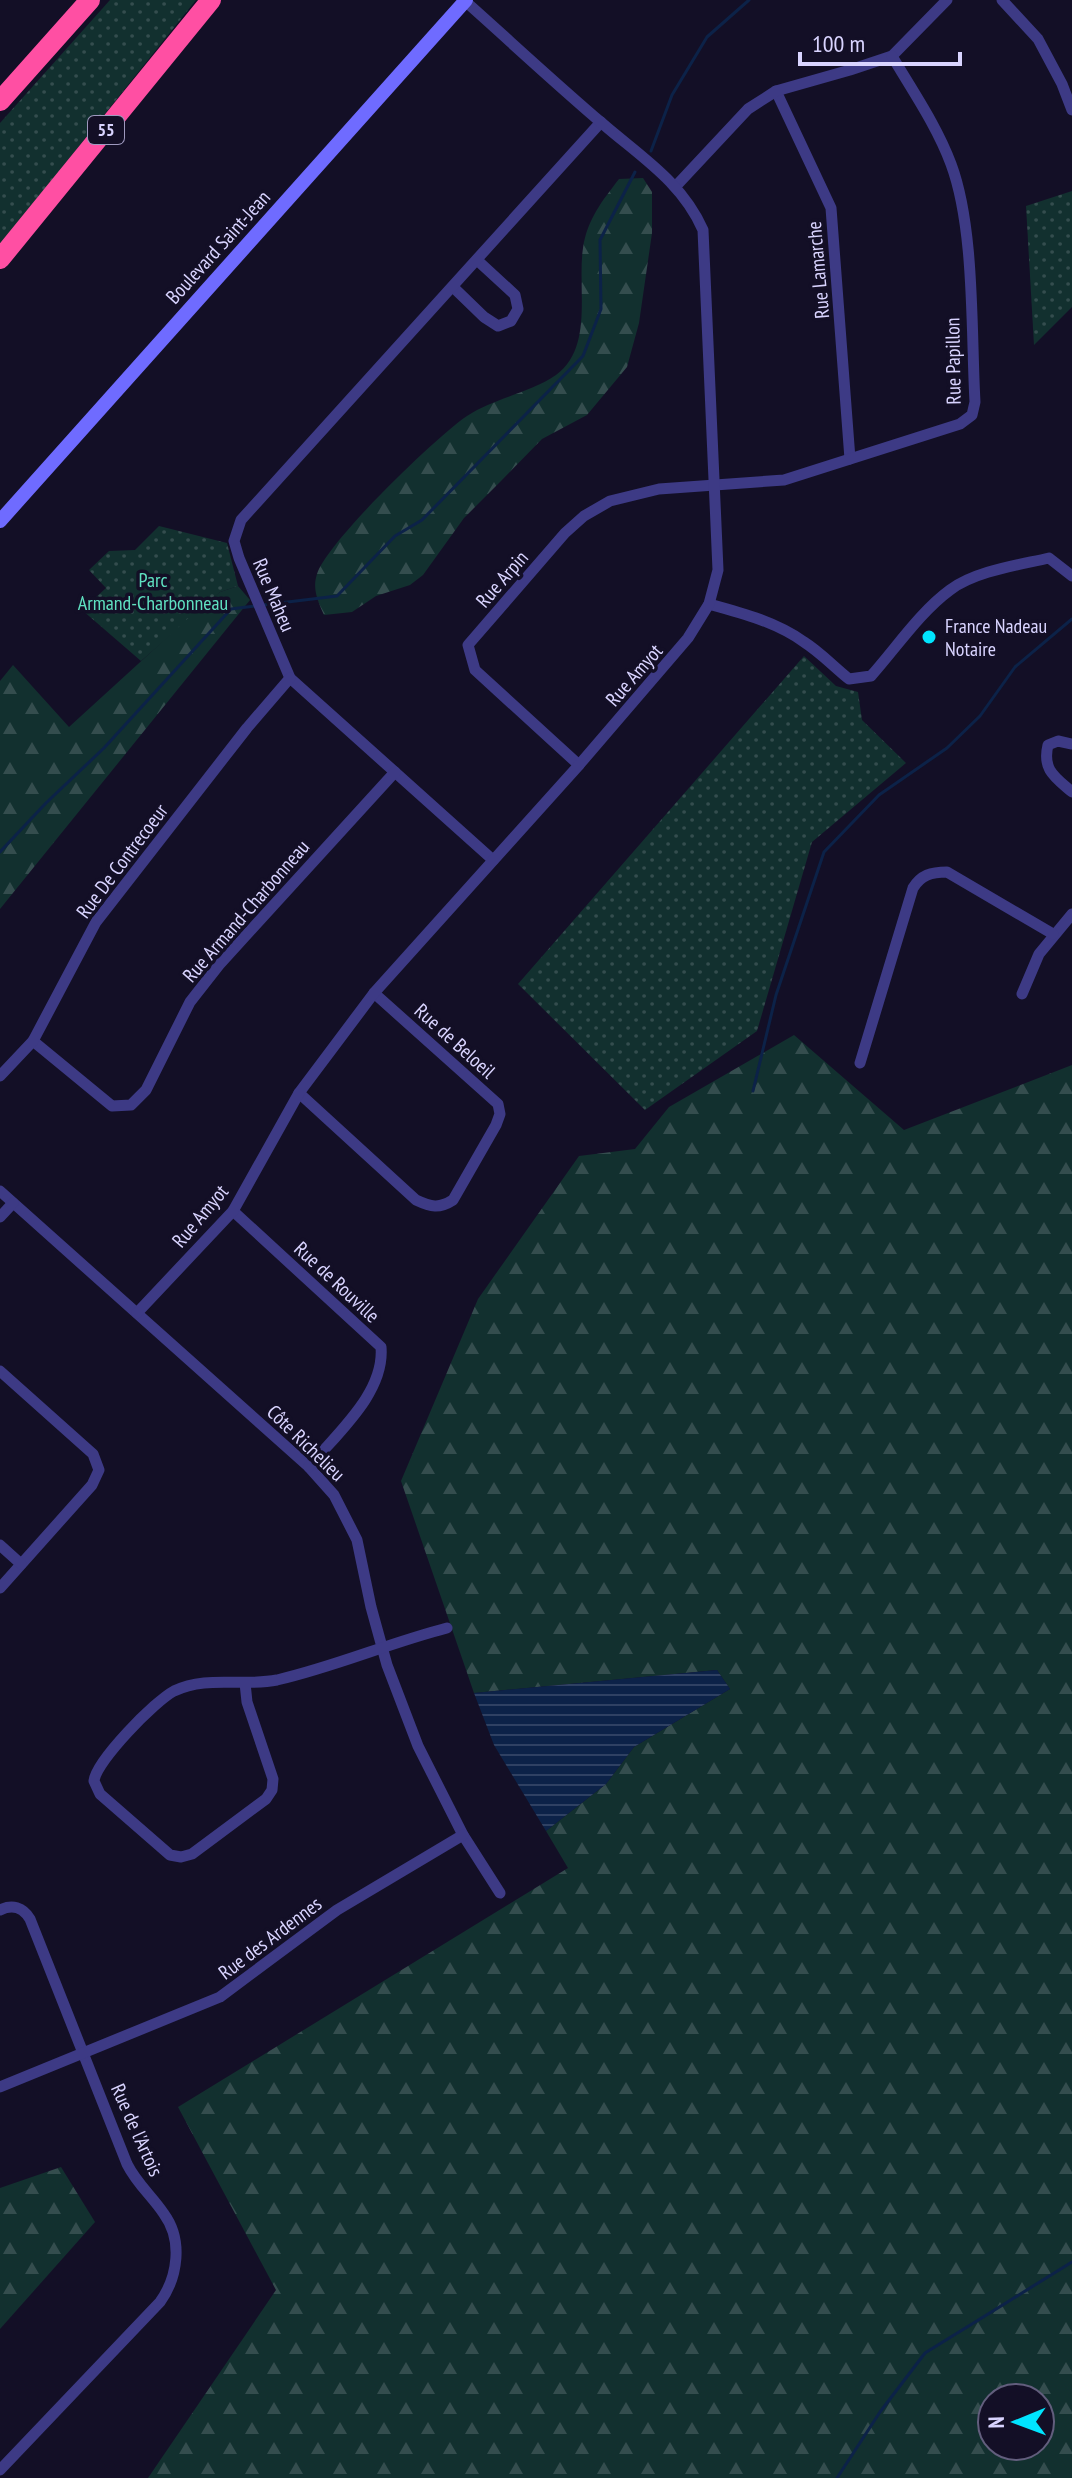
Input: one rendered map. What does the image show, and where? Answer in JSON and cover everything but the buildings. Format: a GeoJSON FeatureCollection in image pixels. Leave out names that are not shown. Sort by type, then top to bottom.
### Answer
{"type":"FeatureCollection","features":[{"type":"Feature","properties":{"kind":"highway"},"geometry":{"type":"LineString","coordinates":[[0,101],[90,0]]}},
{"type":"Feature","properties":{"kind":"highway","name":"55"},"geometry":{"type":"LineString","coordinates":[[0,259],[211,0]]}},
{"type":"Feature","properties":{"kind":"street","name":"Rue Amyot"},"geometry":{"type":"LineString","coordinates":[[137,1313],[233,1211],[299,1093],[374,993],[579,765],[688,638],[709,604],[718,570],[703,230],[693,208],[676,186],[466,0]]}},
{"type":"Feature","properties":{"kind":"street","name":"Boulevard Saint-Jean"},"geometry":{"type":"LineString","coordinates":[[0,521],[466,0]]}},
{"type":"Feature","properties":{"kind":"street"},"geometry":{"type":"LineString","coordinates":[[676,186],[748,109],[776,91],[892,56],[947,0]]}},
{"type":"Feature","properties":{"kind":"street"},"geometry":{"type":"LineString","coordinates":[[1002,0],[1038,39],[1072,110]]}},
{"type":"Feature","properties":{"kind":"street","name":"Rue Papillon"},"geometry":{"type":"LineString","coordinates":[[716,484],[784,480],[960,424],[972,415],[975,402],[968,256],[962,205],[951,163],[892,56]]}},
{"type":"Feature","properties":{"kind":"street","name":"Rue Lamarche"},"geometry":{"type":"LineString","coordinates":[[776,91],[831,208],[850,459]]}},
{"type":"Feature","properties":{"kind":"street","name":"Rue Maheu"},"geometry":{"type":"LineString","coordinates":[[493,860],[290,678],[234,541],[241,520],[601,122]]}},
{"type":"Feature","properties":{"kind":"street"},"geometry":{"type":"LineString","coordinates":[[453,287],[491,322],[498,326],[511,321],[518,309],[515,295],[477,260]]}},
{"type":"Feature","properties":{"kind":"street","name":"Rue Arpin"},"geometry":{"type":"LineString","coordinates":[[579,765],[475,670],[468,645],[565,533],[584,516],[610,501],[659,489],[716,484]]}},
{"type":"Feature","properties":{"kind":"street"},"geometry":{"type":"LineString","coordinates":[[709,604],[757,618],[794,636],[849,679],[859,680],[871,676],[952,588],[996,570],[1049,558],[1072,576]]}},
{"type":"Feature","properties":{"kind":"street","name":"Rue De Contrecoeur"},"geometry":{"type":"LineString","coordinates":[[0,1076],[33,1041],[96,922],[247,728],[290,678]]}},
{"type":"Feature","properties":{"kind":"street"},"geometry":{"type":"LineString","coordinates":[[1072,744],[1058,741],[1048,745],[1045,758],[1052,775],[1072,792]]}},
{"type":"Feature","properties":{"kind":"street","name":"Rue Armand-Charbonneau"},"geometry":{"type":"LineString","coordinates":[[33,1041],[112,1106],[131,1105],[146,1090],[190,1002],[219,965],[395,772]]}},
{"type":"Feature","properties":{"kind":"street"},"geometry":{"type":"LineString","coordinates":[[860,1063],[913,888],[919,878],[934,872],[947,872],[1053,934]]}},
{"type":"Feature","properties":{"kind":"street"},"geometry":{"type":"LineString","coordinates":[[1022,994],[1039,954],[1072,914]]}},
{"type":"Feature","properties":{"kind":"street","name":"Rue de Beloeil"},"geometry":{"type":"LineString","coordinates":[[299,1093],[416,1200],[431,1207],[444,1206],[453,1200],[496,1125],[500,1114],[498,1104],[374,993]]}},
{"type":"Feature","properties":{"kind":"street","name":"Côte Richelieu"},"geometry":{"type":"LineString","coordinates":[[0,1191],[309,1467],[334,1495],[357,1540],[382,1646],[409,1726],[463,1835],[500,1893]]}},
{"type":"Feature","properties":{"kind":"street"},"geometry":{"type":"LineString","coordinates":[[0,1217],[13,1203]]}},
{"type":"Feature","properties":{"kind":"street","name":"Rue de Rouville"},"geometry":{"type":"LineString","coordinates":[[233,1211],[381,1347],[382,1363],[375,1388],[309,1467]]}},
{"type":"Feature","properties":{"kind":"street"},"geometry":{"type":"LineString","coordinates":[[0,1371],[90,1451],[99,1466],[94,1482],[0,1588]]}},
{"type":"Feature","properties":{"kind":"street"},"geometry":{"type":"LineString","coordinates":[[0,1545],[21,1564]]}},
{"type":"Feature","properties":{"kind":"street"},"geometry":{"type":"LineString","coordinates":[[245,1683],[247,1702],[273,1775],[272,1790],[266,1799],[192,1854],[181,1857],[170,1855],[100,1794],[95,1784],[96,1770],[153,1706],[172,1693],[207,1682],[245,1683],[284,1678],[447,1628]]}},
{"type":"Feature","properties":{"kind":"street","name":"Rue des Ardennes"},"geometry":{"type":"LineString","coordinates":[[0,2087],[220,1997],[337,1910],[463,1835]]}},
{"type":"Feature","properties":{"kind":"street","name":"Rue de l'Artois"},"geometry":{"type":"LineString","coordinates":[[0,1910],[15,1907],[28,1916],[131,2172],[170,2223],[175,2244],[175,2268],[160,2302],[0,2470]]}},
{"type":"Feature","properties":{"kind":"green space"},"geometry":{"type":"Polygon","coordinates":[[[110,0],[196,0],[0,245],[0,123],[110,0]]]}},
{"type":"Feature","properties":{"kind":"green space"},"geometry":{"type":"Polygon","coordinates":[[[643,178],[652,192],[652,233],[639,323],[627,367],[587,415],[542,439],[464,518],[423,575],[410,585],[376,596],[352,612],[324,615],[315,590],[317,574],[340,539],[384,490],[467,416],[546,381],[568,363],[580,333],[583,248],[588,228],[619,179],[643,178]]]}},
{"type":"Feature","properties":{"kind":"green space"},"geometry":{"type":"Polygon","coordinates":[[[1072,191],[1072,307],[1034,345],[1026,206],[1072,191]]]}},
{"type":"Feature","properties":{"kind":"green space","name":"Parc Armand-Charbonneau"},"geometry":{"type":"Polygon","coordinates":[[[159,526],[227,543],[238,586],[220,592],[141,661],[82,610],[106,588],[89,570],[109,551],[135,550],[159,526]]]}},
{"type":"Feature","properties":{"kind":"green space"},"geometry":{"type":"Polygon","coordinates":[[[238,586],[250,600],[0,909],[0,681],[13,665],[69,727],[195,612],[220,592],[238,586]]]}},
{"type":"Feature","properties":{"kind":"green space"},"geometry":{"type":"Polygon","coordinates":[[[804,656],[836,686],[858,692],[862,720],[906,763],[812,842],[757,1031],[645,1110],[518,984],[804,656]]]}},
{"type":"Feature","properties":{"kind":"green space"},"geometry":{"type":"Polygon","coordinates":[[[794,1035],[904,1130],[1072,1065],[1072,2478],[148,2478],[276,2290],[178,2107],[568,1868],[546,1831],[606,1784],[634,1747],[730,1689],[717,1670],[474,1693],[401,1481],[478,1299],[579,1156],[635,1149],[669,1107],[794,1035]]]}},
{"type":"Feature","properties":{"kind":"green space"},"geometry":{"type":"Polygon","coordinates":[[[61,2167],[95,2222],[0,2329],[0,2188],[61,2167]]]}},
{"type":"Feature","properties":{"kind":"water"},"geometry":{"type":"Polygon","coordinates":[[[717,1670],[730,1689],[634,1747],[606,1784],[546,1831],[494,1745],[474,1693],[717,1670]]]}},
{"type":"Feature","properties":{"kind":"waterway"},"geometry":{"type":"LineString","coordinates":[[651,151],[672,95],[707,37],[749,0]]}},
{"type":"Feature","properties":{"kind":"waterway"},"geometry":{"type":"LineString","coordinates":[[263,605],[337,596],[395,536],[422,520],[583,356],[601,309],[600,240],[635,172]]}},
{"type":"Feature","properties":{"kind":"waterway"},"geometry":{"type":"LineString","coordinates":[[0,852],[104,748],[231,609],[255,606]]}},
{"type":"Feature","properties":{"kind":"waterway"},"geometry":{"type":"LineString","coordinates":[[753,1091],[776,995],[824,852],[879,795],[947,748],[980,716],[1015,667],[1072,619]]}},
{"type":"Feature","properties":{"kind":"waterway"},"geometry":{"type":"LineString","coordinates":[[837,2478],[880,2412],[925,2353],[1072,2262]]}},
{"type":"Feature","properties":{"kind":"place","name":"France Nadeau Notaire"},"geometry":{"type":"Point","coordinates":[929,637]}}]}
